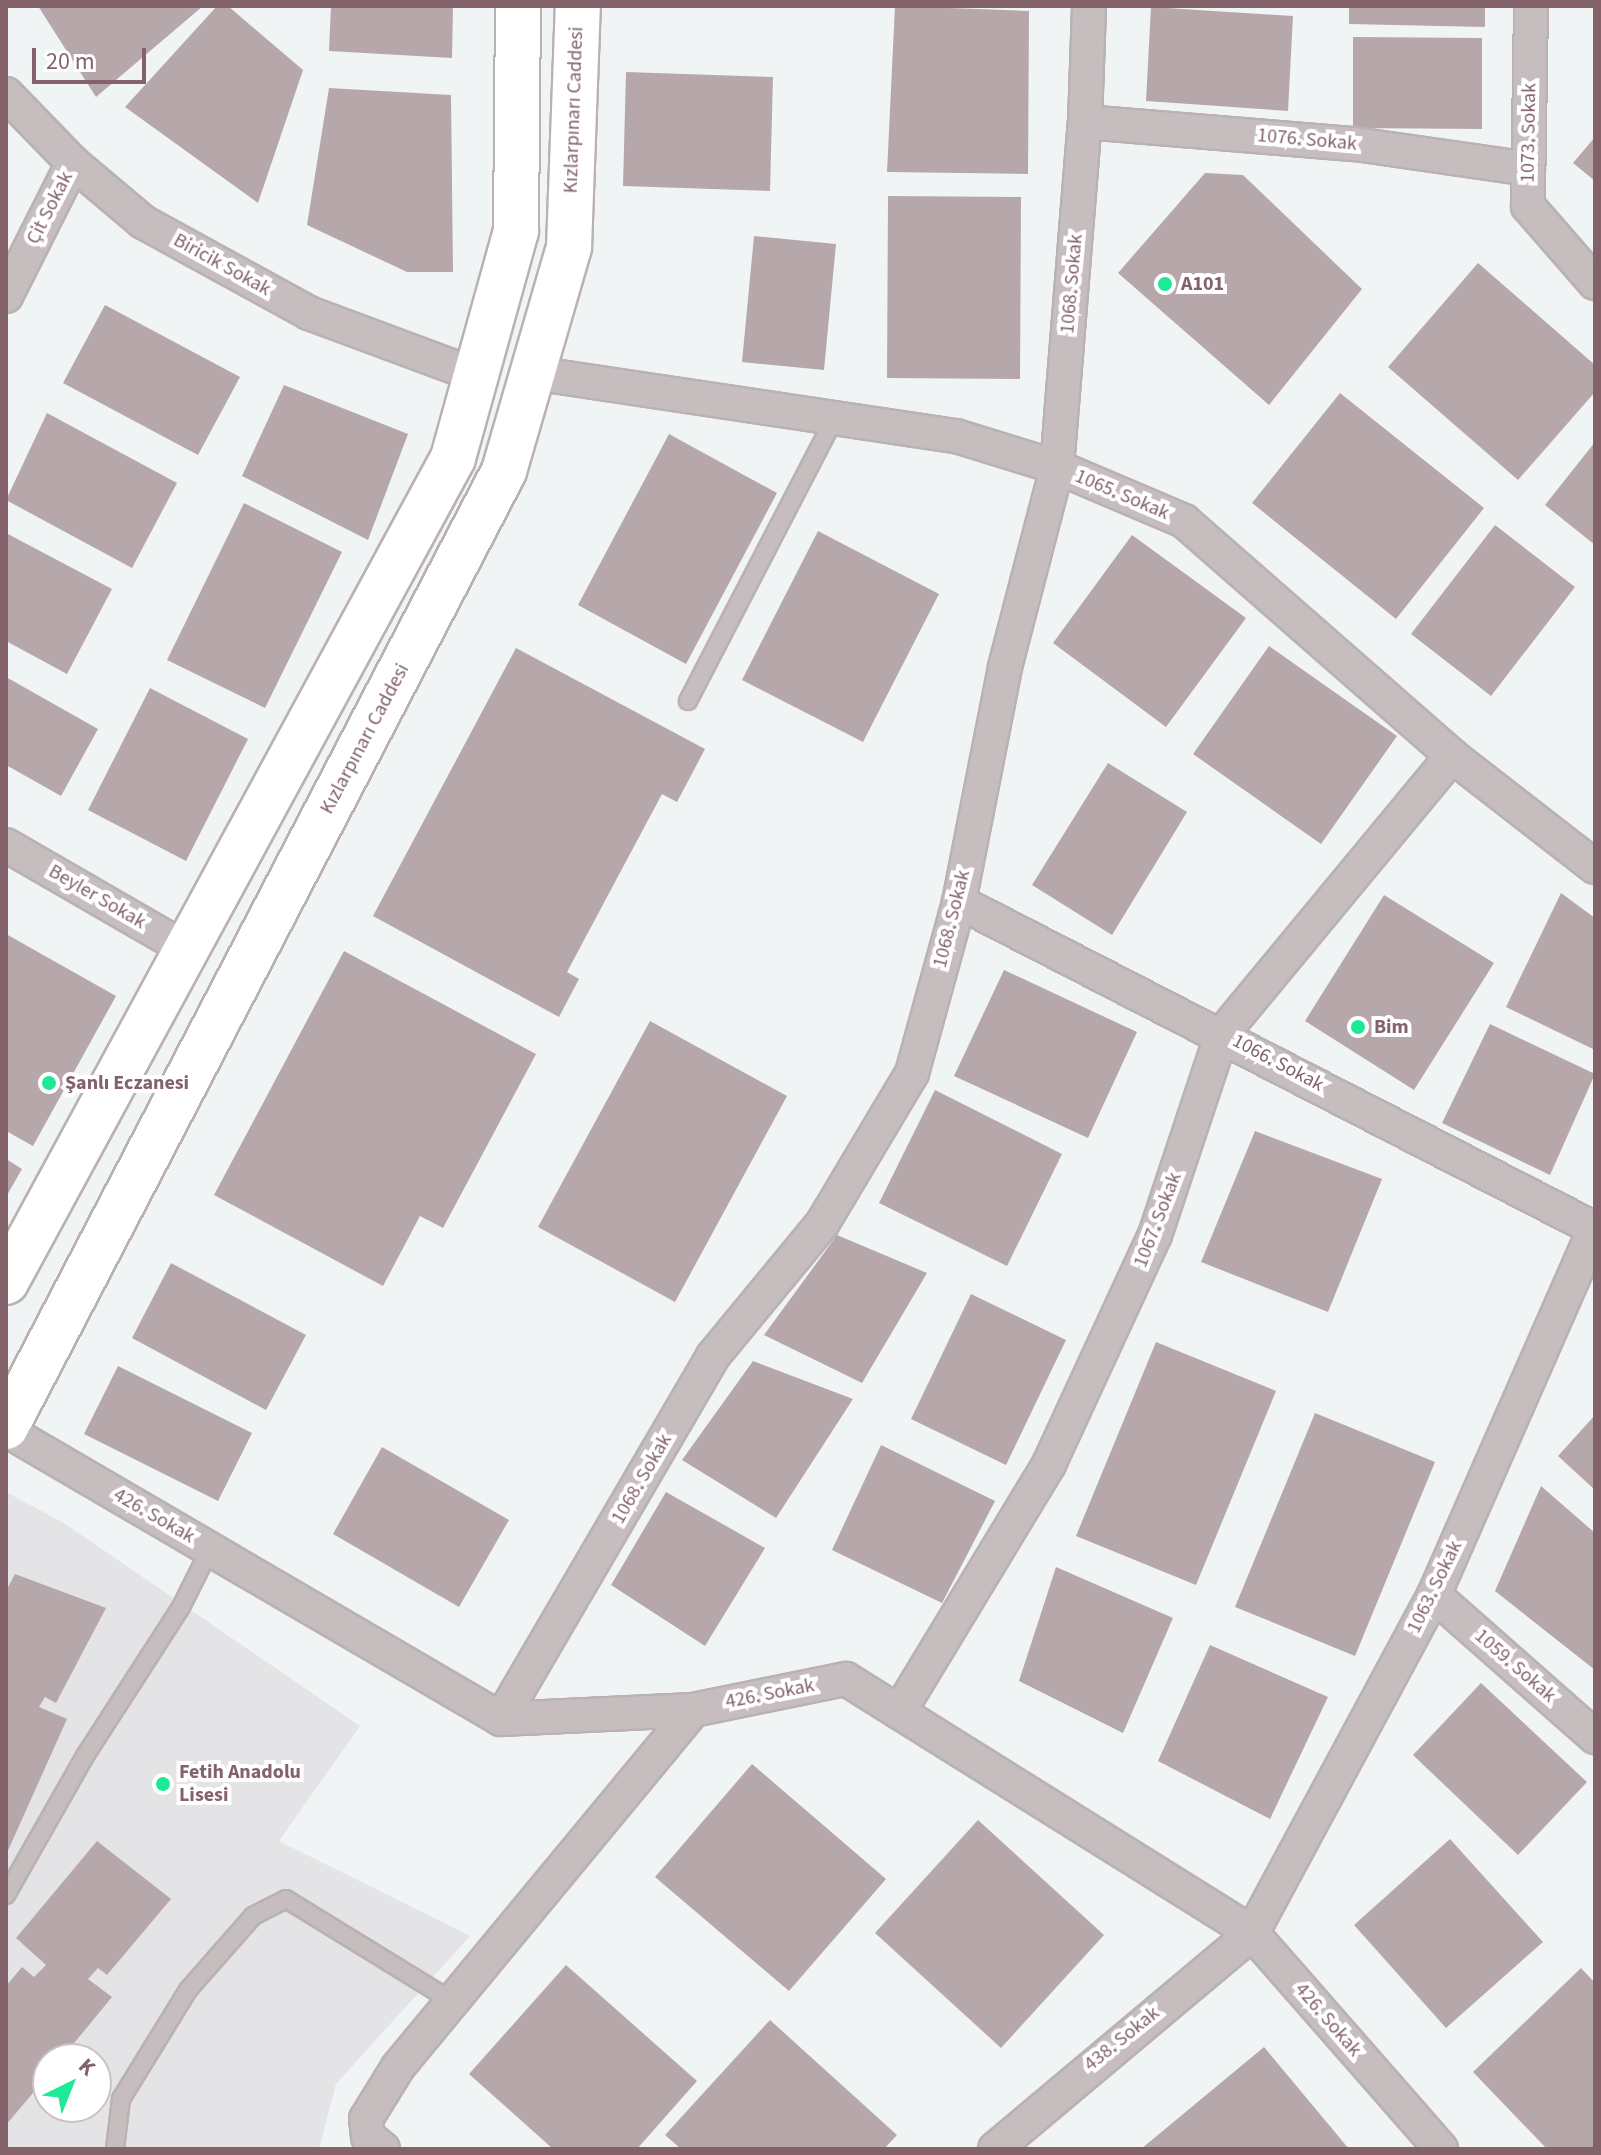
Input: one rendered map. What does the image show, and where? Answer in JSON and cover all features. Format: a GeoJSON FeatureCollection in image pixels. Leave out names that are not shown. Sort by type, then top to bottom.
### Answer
{"type":"FeatureCollection","features":[{"type":"Feature","properties":{"kind":"main road"},"geometry":{"type":"LineString","coordinates":[[6,1282],[453,458],[516,231],[518,6]]}},
{"type":"Feature","properties":{"kind":"main road","name":"Kızlarpınarı Caddesi"},"geometry":{"type":"LineString","coordinates":[[6,1428],[504,471],[569,247],[578,6]]}},
{"type":"Feature","properties":{"kind":"street","name":"1068. Sokak"},"geometry":{"type":"LineString","coordinates":[[501,1719],[713,1356],[822,1224],[912,1073],[959,902],[1005,667],[1057,467],[1085,122],[1089,6]]}},
{"type":"Feature","properties":{"kind":"street","name":"1073. Sokak"},"geometry":{"type":"LineString","coordinates":[[1531,6],[1528,206],[1595,283]]}},
{"type":"Feature","properties":{"kind":"street","name":"Biricik Sokak"},"geometry":{"type":"LineString","coordinates":[[6,94],[73,163],[143,222],[309,313],[476,375]]}},
{"type":"Feature","properties":{"kind":"street","name":"1076. Sokak"},"geometry":{"type":"LineString","coordinates":[[1085,122],[1355,144],[1528,169]]}},
{"type":"Feature","properties":{"kind":"street","name":"Çit Sokak"},"geometry":{"type":"LineString","coordinates":[[6,296],[73,163]]}},
{"type":"Feature","properties":{"kind":"street","name":"1065. Sokak"},"geometry":{"type":"LineString","coordinates":[[533,373],[956,436],[1057,467],[1184,521],[1452,756],[1595,867]]}},
{"type":"Feature","properties":{"kind":"street","name":"1067. Sokak"},"geometry":{"type":"LineString","coordinates":[[899,1712],[1049,1464],[1155,1235],[1222,1034],[1452,756]]}},
{"type":"Feature","properties":{"kind":"street","name":"Beyler Sokak"},"geometry":{"type":"LineString","coordinates":[[6,845],[188,950]]}},
{"type":"Feature","properties":{"kind":"street","name":"1066. Sokak"},"geometry":{"type":"LineString","coordinates":[[959,902],[1222,1034],[1595,1229]]}},
{"type":"Feature","properties":{"kind":"street","name":"1063. Sokak"},"geometry":{"type":"LineString","coordinates":[[1252,1933],[1434,1595],[1595,1229]]}},
{"type":"Feature","properties":{"kind":"street","name":"426. Sokak"},"geometry":{"type":"LineString","coordinates":[[6,1428],[501,1719],[693,1710],[846,1679],[1252,1933],[1441,2149]]}},
{"type":"Feature","properties":{"kind":"street","name":"1059. Sokak"},"geometry":{"type":"LineString","coordinates":[[1434,1595],[1594,1734]]}},
{"type":"Feature","properties":{"kind":"street"},"geometry":{"type":"LineString","coordinates":[[383,2149],[368,2137],[366,2119],[398,2067],[693,1710]]}},
{"type":"Feature","properties":{"kind":"street","name":"438. Sokak"},"geometry":{"type":"LineString","coordinates":[[995,2149],[1252,1933]]}},
{"type":"Feature","properties":{"kind":"lane"},"geometry":{"type":"LineString","coordinates":[[688,701],[835,418]]}},
{"type":"Feature","properties":{"kind":"lane"},"geometry":{"type":"LineString","coordinates":[[6,1895],[85,1756],[181,1607],[210,1549]]}},
{"type":"Feature","properties":{"kind":"lane"},"geometry":{"type":"LineString","coordinates":[[115,2149],[121,2099],[188,1990],[253,1916],[286,1899],[452,2001]]}},
{"type":"Feature","properties":{"kind":"shaded area","name":"Fetih Anadolu Lisesi"},"geometry":{"type":"Polygon","coordinates":[[[6,1492],[64,1523],[360,1726],[279,1841],[470,1936],[336,2084],[319,2149],[6,2149],[6,1492]]]}},
{"type":"Feature","properties":{"kind":"building"},"geometry":{"type":"Polygon","coordinates":[[[38,6],[203,6],[96,97],[38,6]]]}},
{"type":"Feature","properties":{"kind":"building"},"geometry":{"type":"Polygon","coordinates":[[[217,6],[228,6],[303,70],[258,203],[125,107],[217,6]]]}},
{"type":"Feature","properties":{"kind":"building"},"geometry":{"type":"Polygon","coordinates":[[[331,6],[453,6],[452,58],[329,51],[331,6]]]}},
{"type":"Feature","properties":{"kind":"building"},"geometry":{"type":"Polygon","coordinates":[[[895,6],[1029,11],[1028,174],[887,172],[895,6]]]}},
{"type":"Feature","properties":{"kind":"building"},"geometry":{"type":"Polygon","coordinates":[[[1349,6],[1485,6],[1485,27],[1349,24],[1349,6]]]}},
{"type":"Feature","properties":{"kind":"building"},"geometry":{"type":"Polygon","coordinates":[[[1151,7],[1293,16],[1288,111],[1146,101],[1151,7]]]}},
{"type":"Feature","properties":{"kind":"building"},"geometry":{"type":"Polygon","coordinates":[[[1353,37],[1482,38],[1482,129],[1353,128],[1353,37]]]}},
{"type":"Feature","properties":{"kind":"building"},"geometry":{"type":"Polygon","coordinates":[[[626,72],[773,77],[770,191],[623,186],[626,72]]]}},
{"type":"Feature","properties":{"kind":"building"},"geometry":{"type":"Polygon","coordinates":[[[329,88],[451,95],[453,272],[407,272],[307,225],[329,88]]]}},
{"type":"Feature","properties":{"kind":"building"},"geometry":{"type":"Polygon","coordinates":[[[1595,137],[1595,181],[1573,163],[1595,137]]]}},
{"type":"Feature","properties":{"kind":"building"},"geometry":{"type":"Polygon","coordinates":[[[1205,173],[1243,175],[1362,289],[1269,405],[1118,273],[1205,173]]]}},
{"type":"Feature","properties":{"kind":"building"},"geometry":{"type":"Polygon","coordinates":[[[888,196],[1021,197],[1020,379],[887,378],[888,196]]]}},
{"type":"Feature","properties":{"kind":"building"},"geometry":{"type":"Polygon","coordinates":[[[754,236],[836,244],[824,370],[742,362],[754,236]]]}},
{"type":"Feature","properties":{"kind":"building"},"geometry":{"type":"Polygon","coordinates":[[[1478,263],[1595,365],[1595,392],[1518,480],[1388,367],[1478,263]]]}},
{"type":"Feature","properties":{"kind":"building"},"geometry":{"type":"Polygon","coordinates":[[[105,305],[240,377],[198,455],[63,383],[105,305]]]}},
{"type":"Feature","properties":{"kind":"building"},"geometry":{"type":"Polygon","coordinates":[[[284,385],[408,434],[368,540],[242,476],[284,385]]]}},
{"type":"Feature","properties":{"kind":"building"},"geometry":{"type":"Polygon","coordinates":[[[1340,393],[1484,508],[1396,619],[1252,503],[1340,393]]]}},
{"type":"Feature","properties":{"kind":"building"},"geometry":{"type":"Polygon","coordinates":[[[47,413],[177,483],[132,568],[6,500],[47,413]]]}},
{"type":"Feature","properties":{"kind":"building"},"geometry":{"type":"Polygon","coordinates":[[[669,434],[777,493],[686,664],[578,605],[669,434]]]}},
{"type":"Feature","properties":{"kind":"building"},"geometry":{"type":"Polygon","coordinates":[[[1595,442],[1595,545],[1545,505],[1595,442]]]}},
{"type":"Feature","properties":{"kind":"building"},"geometry":{"type":"Polygon","coordinates":[[[244,503],[342,552],[265,708],[167,660],[244,503]]]}},
{"type":"Feature","properties":{"kind":"building"},"geometry":{"type":"Polygon","coordinates":[[[1495,525],[1575,587],[1491,696],[1411,634],[1495,525]]]}},
{"type":"Feature","properties":{"kind":"building"},"geometry":{"type":"Polygon","coordinates":[[[818,531],[939,594],[863,742],[742,680],[818,531]]]}},
{"type":"Feature","properties":{"kind":"building"},"geometry":{"type":"Polygon","coordinates":[[[6,533],[112,589],[67,674],[6,641],[6,533]]]}},
{"type":"Feature","properties":{"kind":"building"},"geometry":{"type":"Polygon","coordinates":[[[1132,535],[1246,618],[1166,727],[1053,643],[1132,535]]]}},
{"type":"Feature","properties":{"kind":"building"},"geometry":{"type":"Polygon","coordinates":[[[1269,646],[1397,736],[1321,844],[1193,754],[1269,646]]]}},
{"type":"Feature","properties":{"kind":"building"},"geometry":{"type":"Polygon","coordinates":[[[516,648],[705,749],[677,802],[662,794],[567,972],[579,979],[559,1017],[373,916],[516,648]]]}},
{"type":"Feature","properties":{"kind":"building"},"geometry":{"type":"Polygon","coordinates":[[[6,677],[98,729],[61,796],[6,765],[6,677]]]}},
{"type":"Feature","properties":{"kind":"building"},"geometry":{"type":"Polygon","coordinates":[[[150,688],[248,739],[186,861],[88,810],[150,688]]]}},
{"type":"Feature","properties":{"kind":"building"},"geometry":{"type":"Polygon","coordinates":[[[1108,763],[1187,812],[1112,935],[1032,885],[1108,763]]]}},
{"type":"Feature","properties":{"kind":"building"},"geometry":{"type":"Polygon","coordinates":[[[1561,893],[1595,918],[1595,1050],[1506,1007],[1561,893]]]}},
{"type":"Feature","properties":{"kind":"building"},"geometry":{"type":"Polygon","coordinates":[[[1384,895],[1494,963],[1414,1090],[1305,1021],[1384,895]]]}},
{"type":"Feature","properties":{"kind":"building"},"geometry":{"type":"Polygon","coordinates":[[[6,934],[116,996],[33,1146],[6,1131],[6,934]]]}},
{"type":"Feature","properties":{"kind":"building"},"geometry":{"type":"Polygon","coordinates":[[[344,951],[536,1054],[443,1228],[420,1216],[383,1286],[214,1195],[344,951]]]}},
{"type":"Feature","properties":{"kind":"building"},"geometry":{"type":"Polygon","coordinates":[[[1004,970],[1137,1032],[1088,1138],[954,1076],[1004,970]]]}},
{"type":"Feature","properties":{"kind":"building"},"geometry":{"type":"Polygon","coordinates":[[[650,1021],[787,1096],[675,1302],[538,1227],[650,1021]]]}},
{"type":"Feature","properties":{"kind":"building"},"geometry":{"type":"Polygon","coordinates":[[[1490,1024],[1595,1074],[1550,1175],[1442,1123],[1490,1024]]]}},
{"type":"Feature","properties":{"kind":"building"},"geometry":{"type":"Polygon","coordinates":[[[935,1090],[1062,1154],[1007,1266],[879,1203],[935,1090]]]}},
{"type":"Feature","properties":{"kind":"building"},"geometry":{"type":"Polygon","coordinates":[[[1255,1131],[1382,1179],[1328,1312],[1201,1262],[1255,1131]]]}},
{"type":"Feature","properties":{"kind":"building"},"geometry":{"type":"Polygon","coordinates":[[[6,1159],[22,1169],[6,1197],[6,1159]]]}},
{"type":"Feature","properties":{"kind":"building"},"geometry":{"type":"Polygon","coordinates":[[[837,1235],[927,1273],[862,1383],[764,1335],[837,1235]]]}},
{"type":"Feature","properties":{"kind":"building"},"geometry":{"type":"Polygon","coordinates":[[[171,1263],[306,1335],[266,1410],[132,1338],[171,1263]]]}},
{"type":"Feature","properties":{"kind":"building"},"geometry":{"type":"Polygon","coordinates":[[[971,1294],[1066,1340],[1006,1465],[911,1419],[971,1294]]]}},
{"type":"Feature","properties":{"kind":"building"},"geometry":{"type":"Polygon","coordinates":[[[1156,1342],[1276,1391],[1196,1585],[1076,1536],[1156,1342]]]}},
{"type":"Feature","properties":{"kind":"building"},"geometry":{"type":"Polygon","coordinates":[[[753,1361],[853,1399],[776,1518],[682,1460],[753,1361]]]}},
{"type":"Feature","properties":{"kind":"building"},"geometry":{"type":"Polygon","coordinates":[[[118,1366],[252,1433],[218,1501],[84,1434],[118,1366]]]}},
{"type":"Feature","properties":{"kind":"building"},"geometry":{"type":"Polygon","coordinates":[[[1315,1413],[1435,1462],[1355,1656],[1235,1607],[1315,1413]]]}},
{"type":"Feature","properties":{"kind":"building"},"geometry":{"type":"Polygon","coordinates":[[[1595,1415],[1595,1490],[1558,1456],[1595,1415]]]}},
{"type":"Feature","properties":{"kind":"building"},"geometry":{"type":"Polygon","coordinates":[[[881,1445],[995,1501],[942,1603],[832,1550],[881,1445]]]}},
{"type":"Feature","properties":{"kind":"building"},"geometry":{"type":"Polygon","coordinates":[[[382,1447],[509,1520],[459,1607],[333,1534],[382,1447]]]}},
{"type":"Feature","properties":{"kind":"building"},"geometry":{"type":"Polygon","coordinates":[[[1541,1486],[1595,1533],[1595,1670],[1495,1591],[1541,1486]]]}},
{"type":"Feature","properties":{"kind":"building"},"geometry":{"type":"Polygon","coordinates":[[[666,1492],[765,1548],[705,1646],[611,1585],[666,1492]]]}},
{"type":"Feature","properties":{"kind":"building"},"geometry":{"type":"Polygon","coordinates":[[[1056,1567],[1173,1618],[1123,1733],[1019,1681],[1056,1567]]]}},
{"type":"Feature","properties":{"kind":"building"},"geometry":{"type":"Polygon","coordinates":[[[15,1574],[106,1608],[56,1703],[45,1697],[39,1707],[67,1719],[6,1855],[6,1591],[15,1574]]]}},
{"type":"Feature","properties":{"kind":"building"},"geometry":{"type":"Polygon","coordinates":[[[1210,1645],[1328,1697],[1270,1819],[1158,1761],[1210,1645]]]}},
{"type":"Feature","properties":{"kind":"building"},"geometry":{"type":"Polygon","coordinates":[[[1481,1683],[1587,1782],[1518,1855],[1413,1755],[1481,1683]]]}},
{"type":"Feature","properties":{"kind":"building"},"geometry":{"type":"Polygon","coordinates":[[[752,1764],[886,1879],[789,1991],[655,1877],[752,1764]]]}},
{"type":"Feature","properties":{"kind":"building"},"geometry":{"type":"Polygon","coordinates":[[[978,1820],[1104,1935],[1001,2048],[875,1933],[978,1820]]]}},
{"type":"Feature","properties":{"kind":"building"},"geometry":{"type":"Polygon","coordinates":[[[1450,1839],[1543,1942],[1446,2028],[1354,1925],[1450,1839]]]}},
{"type":"Feature","properties":{"kind":"building"},"geometry":{"type":"Polygon","coordinates":[[[97,1841],[171,1899],[107,1975],[98,1968],[88,1979],[112,1997],[74,2043],[32,2043],[32,2094],[6,2125],[6,1986],[22,1967],[34,1977],[46,1965],[16,1938],[97,1841]]]}},
{"type":"Feature","properties":{"kind":"building"},"geometry":{"type":"Polygon","coordinates":[[[566,1965],[697,2081],[637,2149],[553,2149],[469,2074],[566,1965]]]}},
{"type":"Feature","properties":{"kind":"building"},"geometry":{"type":"Polygon","coordinates":[[[1581,1968],[1595,1983],[1595,2149],[1547,2149],[1473,2072],[1581,1968]]]}},
{"type":"Feature","properties":{"kind":"building"},"geometry":{"type":"Polygon","coordinates":[[[770,2020],[897,2135],[884,2149],[681,2149],[665,2135],[770,2020]]]}},
{"type":"Feature","properties":{"kind":"building"},"geometry":{"type":"Polygon","coordinates":[[[1264,2047],[1349,2149],[1141,2149],[1264,2047]]]}},
{"type":"Feature","properties":{"kind":"place","name":"A101"},"geometry":{"type":"Point","coordinates":[1165,284]}},
{"type":"Feature","properties":{"kind":"place","name":"Bim"},"geometry":{"type":"Point","coordinates":[1358,1027]}},
{"type":"Feature","properties":{"kind":"place","name":"Şanlı Eczanesi"},"geometry":{"type":"Point","coordinates":[49,1083]}},
{"type":"Feature","properties":{"kind":"place","name":"Fetih Anadolu Lisesi"},"geometry":{"type":"Point","coordinates":[163,1784]}}]}
